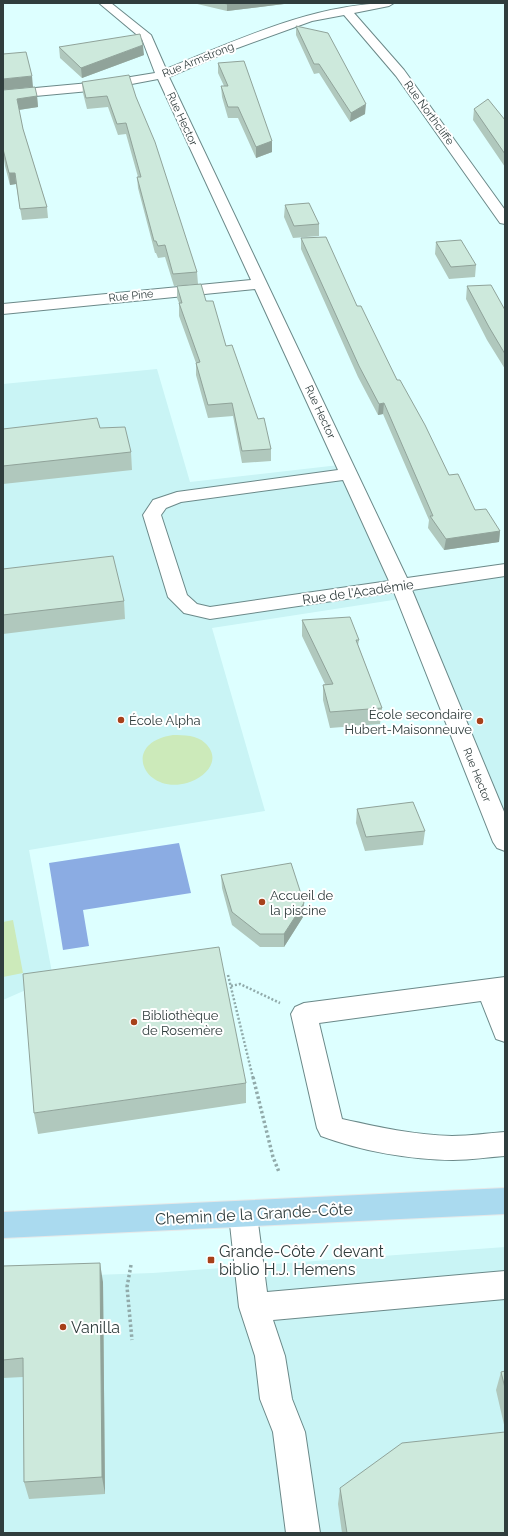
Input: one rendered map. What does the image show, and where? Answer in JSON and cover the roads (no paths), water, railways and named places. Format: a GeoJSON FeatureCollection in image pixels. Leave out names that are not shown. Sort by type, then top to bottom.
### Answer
{"type":"FeatureCollection","features":[{"type":"Feature","properties":{"kind":"main road","name":"Chemin de la Grande-Côte"},"geometry":{"type":"LineString","coordinates":[[3,1225],[243,1215],[505,1201]]}},
{"type":"Feature","properties":{"kind":"street","name":"Rue Hector"},"geometry":{"type":"LineString","coordinates":[[104,3],[147,37],[162,75],[401,586],[505,842]]}},
{"type":"Feature","properties":{"kind":"street","name":"Rue Armstrong"},"geometry":{"type":"LineString","coordinates":[[3,95],[100,86],[162,75],[228,48],[302,21],[389,3]]}},
{"type":"Feature","properties":{"kind":"street","name":"Rue Northcliffe"},"geometry":{"type":"LineString","coordinates":[[347,11],[400,73],[505,220]]}},
{"type":"Feature","properties":{"kind":"street","name":"Rue Pine"},"geometry":{"type":"LineString","coordinates":[[3,309],[260,284]]}},
{"type":"Feature","properties":{"kind":"street","name":"Rue de l'Académie"},"geometry":{"type":"LineString","coordinates":[[349,474],[177,497],[159,504],[152,515],[178,597],[191,608],[210,613],[505,570]]}},
{"type":"Feature","properties":{"kind":"street"},"geometry":{"type":"LineString","coordinates":[[505,1031],[497,988],[304,1014],[331,1128],[377,1140],[407,1145],[454,1148],[505,1144]]}},
{"type":"Feature","properties":{"kind":"street"},"geometry":{"type":"LineString","coordinates":[[243,1215],[254,1307],[270,1356],[276,1399],[289,1432],[302,1533]]}},
{"type":"Feature","properties":{"kind":"street"},"geometry":{"type":"LineString","coordinates":[[254,1307],[505,1285]]}},
{"type":"Feature","properties":{"kind":"water"},"geometry":{"type":"Polygon","coordinates":[[[179,843],[191,893],[83,910],[89,946],[63,950],[49,863],[179,843]]]}},
{"type":"Feature","properties":{"kind":"place","name":"École Alpha"},"geometry":{"type":"Point","coordinates":[121,720]}},
{"type":"Feature","properties":{"kind":"place","name":"École secondaire Hubert-Maisonneuve"},"geometry":{"type":"Point","coordinates":[480,721]}},
{"type":"Feature","properties":{"kind":"place","name":"Accueil de la piscine"},"geometry":{"type":"Point","coordinates":[262,902]}},
{"type":"Feature","properties":{"kind":"place","name":"Bibliothèque de Rosemère"},"geometry":{"type":"Point","coordinates":[134,1022]}},
{"type":"Feature","properties":{"kind":"place","name":"Grande-Côte / devant biblio H.J. Hemens"},"geometry":{"type":"Point","coordinates":[211,1260]}},
{"type":"Feature","properties":{"kind":"place","name":"Vanilla"},"geometry":{"type":"Point","coordinates":[63,1327]}}]}
